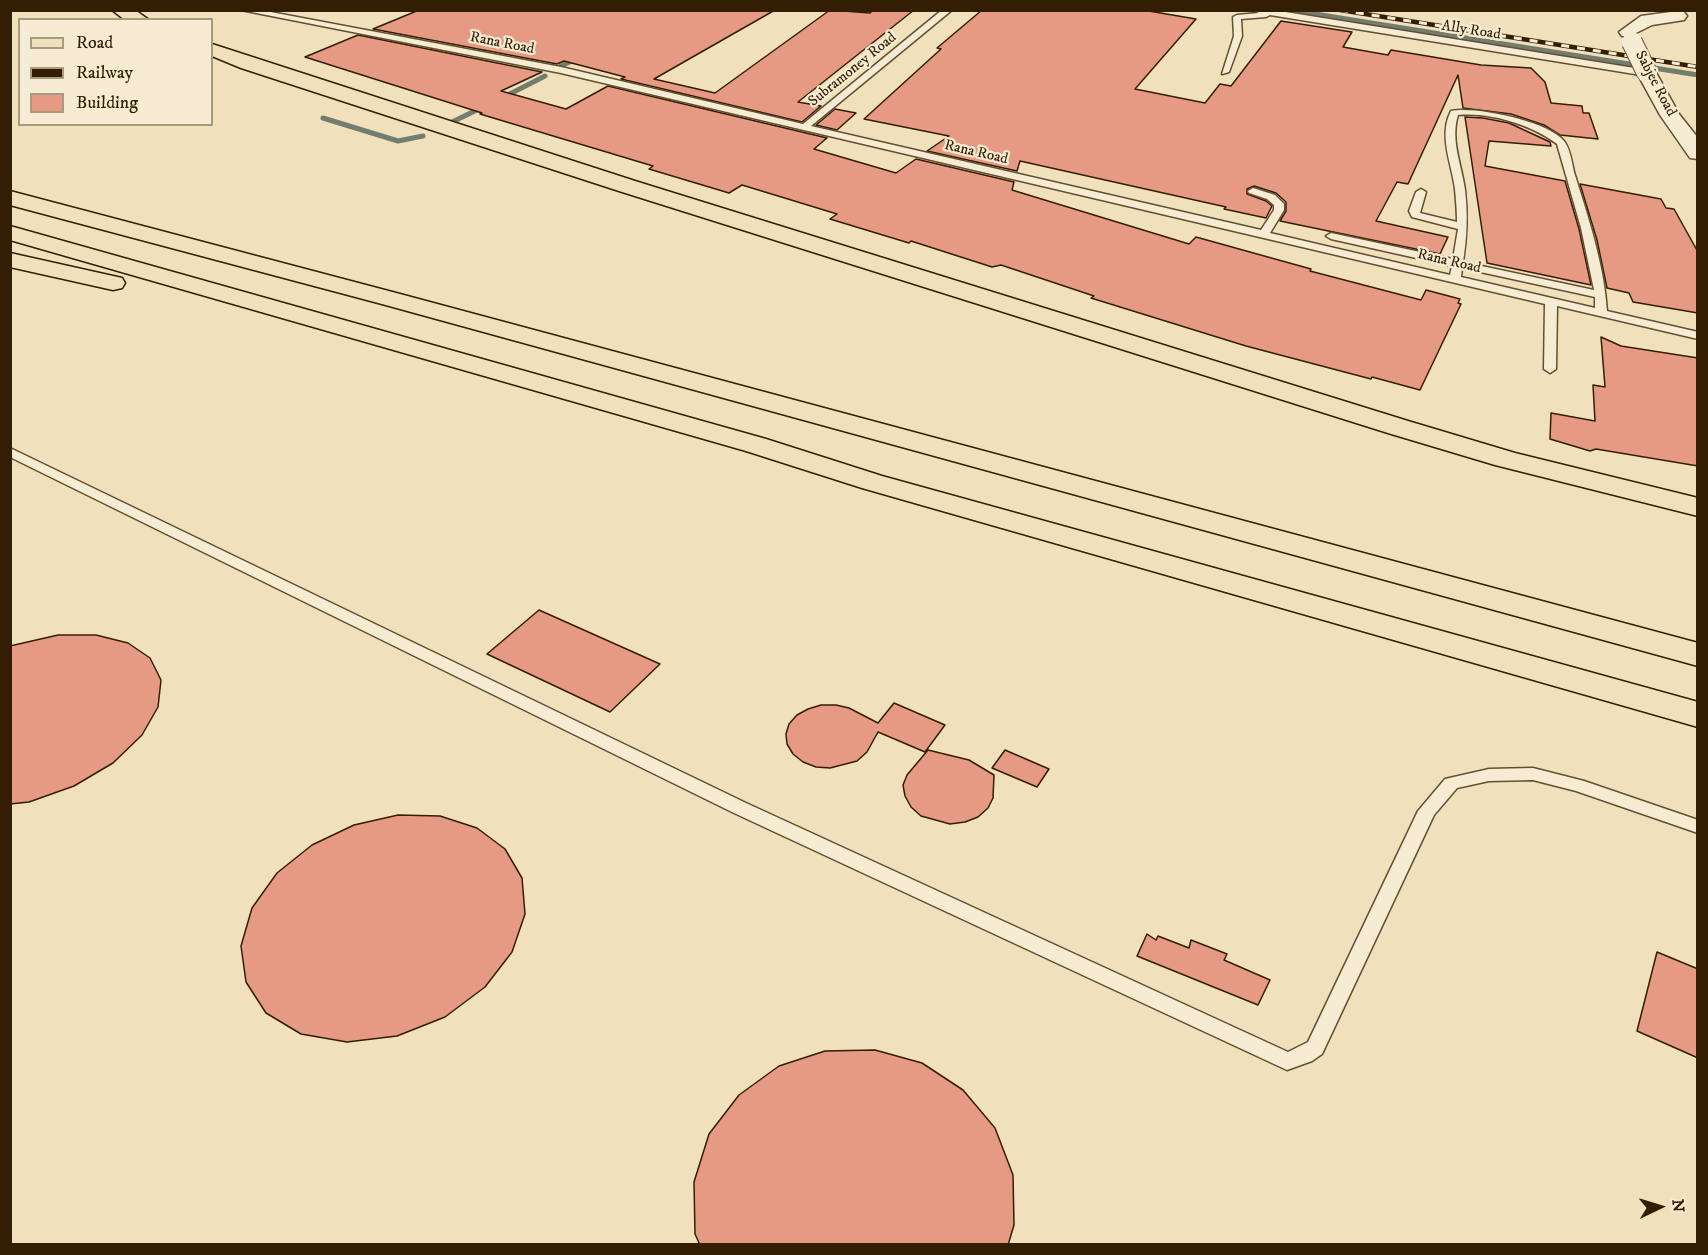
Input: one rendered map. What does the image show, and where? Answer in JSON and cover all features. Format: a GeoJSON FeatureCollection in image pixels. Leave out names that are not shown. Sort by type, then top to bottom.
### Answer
{"type":"FeatureCollection","features":[{"type":"Feature","properties":{"kind":"main road"},"geometry":{"type":"LineString","coordinates":[[121,10],[136,18]]}},
{"type":"Feature","properties":{"kind":"main road"},"geometry":{"type":"LineString","coordinates":[[213,50],[248,64],[627,186],[1505,459],[1698,507]]}},
{"type":"Feature","properties":{"kind":"main road"},"geometry":{"type":"LineString","coordinates":[[10,182],[123,214],[391,298]]}},
{"type":"Feature","properties":{"kind":"main road"},"geometry":{"type":"LineString","coordinates":[[10,198],[391,298],[1698,655]]}},
{"type":"Feature","properties":{"kind":"main road"},"geometry":{"type":"LineString","coordinates":[[10,233],[756,445],[872,482],[1698,715]]}},
{"type":"Feature","properties":{"kind":"main road"},"geometry":{"type":"LineString","coordinates":[[10,260],[242,312],[376,336]]}},
{"type":"Feature","properties":{"kind":"main road"},"geometry":{"type":"LineString","coordinates":[[1505,459],[1566,482],[1698,523]]}},
{"type":"Feature","properties":{"kind":"street"},"geometry":{"type":"LineString","coordinates":[[1656,10],[1698,20]]}},
{"type":"Feature","properties":{"kind":"street","name":"Sabjee Road"},"geometry":{"type":"LineString","coordinates":[[1678,16],[1647,20],[1627,30],[1670,115],[1698,153]]}},
{"type":"Feature","properties":{"kind":"lane","name":"Rana Road"},"geometry":{"type":"LineString","coordinates":[[245,10],[561,70],[1698,336]]}},
{"type":"Feature","properties":{"kind":"lane","name":"Subramoney Road"},"geometry":{"type":"LineString","coordinates":[[803,128],[948,10]]}},
{"type":"Feature","properties":{"kind":"lane","name":"Ally Road"},"geometry":{"type":"LineString","coordinates":[[1255,10],[1647,73]]}},
{"type":"Feature","properties":{"kind":"lane"},"geometry":{"type":"LineString","coordinates":[[1226,72],[1238,36],[1238,17],[1278,14]]}},
{"type":"Feature","properties":{"kind":"lane"},"geometry":{"type":"LineString","coordinates":[[1455,279],[1463,227],[1460,188],[1452,151],[1452,115],[1462,111],[1475,112],[1551,135],[1563,146],[1586,228],[1600,295],[1601,313]]}},
{"type":"Feature","properties":{"kind":"lane"},"geometry":{"type":"LineString","coordinates":[[1253,191],[1271,197],[1279,204],[1279,210],[1263,235]]}},
{"type":"Feature","properties":{"kind":"lane"},"geometry":{"type":"LineString","coordinates":[[1421,192],[1414,211],[1416,215],[1424,219],[1463,227]]}},
{"type":"Feature","properties":{"kind":"lane"},"geometry":{"type":"LineString","coordinates":[[1331,236],[1600,295]]}},
{"type":"Feature","properties":{"kind":"lane"},"geometry":{"type":"LineString","coordinates":[[1550,369],[1551,301]]}},
{"type":"Feature","properties":{"kind":"lane"},"geometry":{"type":"LineString","coordinates":[[10,452],[741,808],[1287,1062],[1315,1048],[1427,811],[1451,783],[1489,775],[1533,774],[1578,785],[1698,827]]}},
{"type":"Feature","properties":{"kind":"building"},"geometry":{"type":"Polygon","coordinates":[[[419,10],[775,10],[654,79],[715,93],[830,10],[870,13],[873,10],[914,10],[798,102],[821,106],[802,122],[621,79],[625,77],[564,61],[557,64],[373,29],[419,10]]]}},
{"type":"Feature","properties":{"kind":"building"},"geometry":{"type":"Polygon","coordinates":[[[982,10],[1143,10],[1196,19],[1135,89],[1205,103],[1220,84],[1231,86],[1281,21],[1352,32],[1343,47],[1388,55],[1391,50],[1481,65],[1531,68],[1545,82],[1551,103],[1582,106],[1583,113],[1589,113],[1598,139],[1560,135],[1544,125],[1511,114],[1463,108],[1458,75],[1408,184],[1397,182],[1376,221],[1448,237],[1440,254],[1280,221],[1286,211],[1286,202],[1276,193],[1254,186],[1247,189],[1247,194],[1266,201],[1272,206],[1266,218],[1020,161],[1017,171],[927,151],[949,136],[864,119],[941,49],[937,48],[982,10]]]}},
{"type":"Feature","properties":{"kind":"building"},"geometry":{"type":"Polygon","coordinates":[[[358,35],[542,72],[501,91],[566,109],[608,86],[827,138],[814,149],[896,173],[916,159],[1014,182],[1012,190],[1189,244],[1196,237],[1311,269],[1310,271],[1421,300],[1426,290],[1460,299],[1458,303],[1461,304],[1420,390],[1372,377],[1371,379],[1246,346],[1091,298],[1094,296],[1001,265],[992,267],[911,241],[909,243],[830,219],[837,214],[742,185],[729,193],[649,169],[653,166],[480,114],[482,113],[305,57],[358,35]]]}},
{"type":"Feature","properties":{"kind":"building"},"geometry":{"type":"Polygon","coordinates":[[[835,109],[856,113],[837,130],[816,125],[835,109]]]}},
{"type":"Feature","properties":{"kind":"building"},"geometry":{"type":"Polygon","coordinates":[[[1465,117],[1509,123],[1550,142],[1551,146],[1489,141],[1485,166],[1565,181],[1579,229],[1591,285],[1487,263],[1465,117]]]}},
{"type":"Feature","properties":{"kind":"building"},"geometry":{"type":"Polygon","coordinates":[[[1580,184],[1661,199],[1666,208],[1674,209],[1698,252],[1698,313],[1633,302],[1629,293],[1607,288],[1597,240],[1580,184]]]}},
{"type":"Feature","properties":{"kind":"building"},"geometry":{"type":"Polygon","coordinates":[[[1601,337],[1621,346],[1698,358],[1698,466],[1596,449],[1590,451],[1550,439],[1551,413],[1595,421],[1593,385],[1605,387],[1601,337]]]}},
{"type":"Feature","properties":{"kind":"building"},"geometry":{"type":"Polygon","coordinates":[[[539,610],[660,664],[610,712],[487,654],[539,610]]]}},
{"type":"Feature","properties":{"kind":"building"},"geometry":{"type":"Polygon","coordinates":[[[58,635],[96,635],[128,643],[150,658],[161,680],[158,707],[142,735],[113,763],[74,786],[29,802],[10,804],[10,646],[58,635]]]}},
{"type":"Feature","properties":{"kind":"building"},"geometry":{"type":"Polygon","coordinates":[[[894,703],[945,725],[925,752],[878,732],[867,752],[857,761],[830,768],[816,767],[803,762],[793,754],[787,744],[786,734],[789,724],[797,715],[808,709],[821,705],[836,705],[849,708],[878,723],[894,703]]]}},
{"type":"Feature","properties":{"kind":"building"},"geometry":{"type":"Polygon","coordinates":[[[928,750],[969,760],[994,775],[993,798],[988,808],[978,817],[950,824],[921,816],[911,807],[905,796],[903,785],[907,775],[928,750]]]}},
{"type":"Feature","properties":{"kind":"building"},"geometry":{"type":"Polygon","coordinates":[[[1005,750],[1049,769],[1037,787],[992,768],[1005,750]]]}},
{"type":"Feature","properties":{"kind":"building"},"geometry":{"type":"Polygon","coordinates":[[[398,815],[440,816],[477,828],[505,849],[522,878],[525,914],[512,952],[485,987],[445,1017],[397,1036],[347,1042],[301,1034],[266,1013],[246,982],[241,946],[252,908],[277,873],[312,845],[354,825],[398,815]]]}},
{"type":"Feature","properties":{"kind":"building"},"geometry":{"type":"Polygon","coordinates":[[[1147,934],[1156,940],[1158,936],[1189,948],[1191,940],[1227,954],[1224,960],[1270,980],[1258,1005],[1137,956],[1147,934]]]}},
{"type":"Feature","properties":{"kind":"building"},"geometry":{"type":"Polygon","coordinates":[[[1657,952],[1698,969],[1698,1058],[1637,1031],[1657,952]]]}},
{"type":"Feature","properties":{"kind":"building"},"geometry":{"type":"Polygon","coordinates":[[[875,1050],[922,1063],[963,1090],[995,1128],[1013,1175],[1014,1225],[1008,1245],[700,1245],[695,1234],[694,1182],[709,1134],[739,1095],[779,1066],[825,1051],[875,1050]]]}},
{"type":"Feature","properties":{"kind":"waterway"},"geometry":{"type":"LineString","coordinates":[[1290,10],[1698,75]]}},
{"type":"Feature","properties":{"kind":"waterway"},"geometry":{"type":"LineString","coordinates":[[561,66],[578,58]]}},
{"type":"Feature","properties":{"kind":"waterway"},"geometry":{"type":"LineString","coordinates":[[500,99],[545,76]]}},
{"type":"Feature","properties":{"kind":"waterway"},"geometry":{"type":"LineString","coordinates":[[452,122],[483,107]]}},
{"type":"Feature","properties":{"kind":"waterway"},"geometry":{"type":"LineString","coordinates":[[323,118],[398,141],[423,136]]}},
{"type":"Feature","properties":{"kind":"railway"},"geometry":{"type":"LineString","coordinates":[[1340,10],[1698,67]]}}]}
